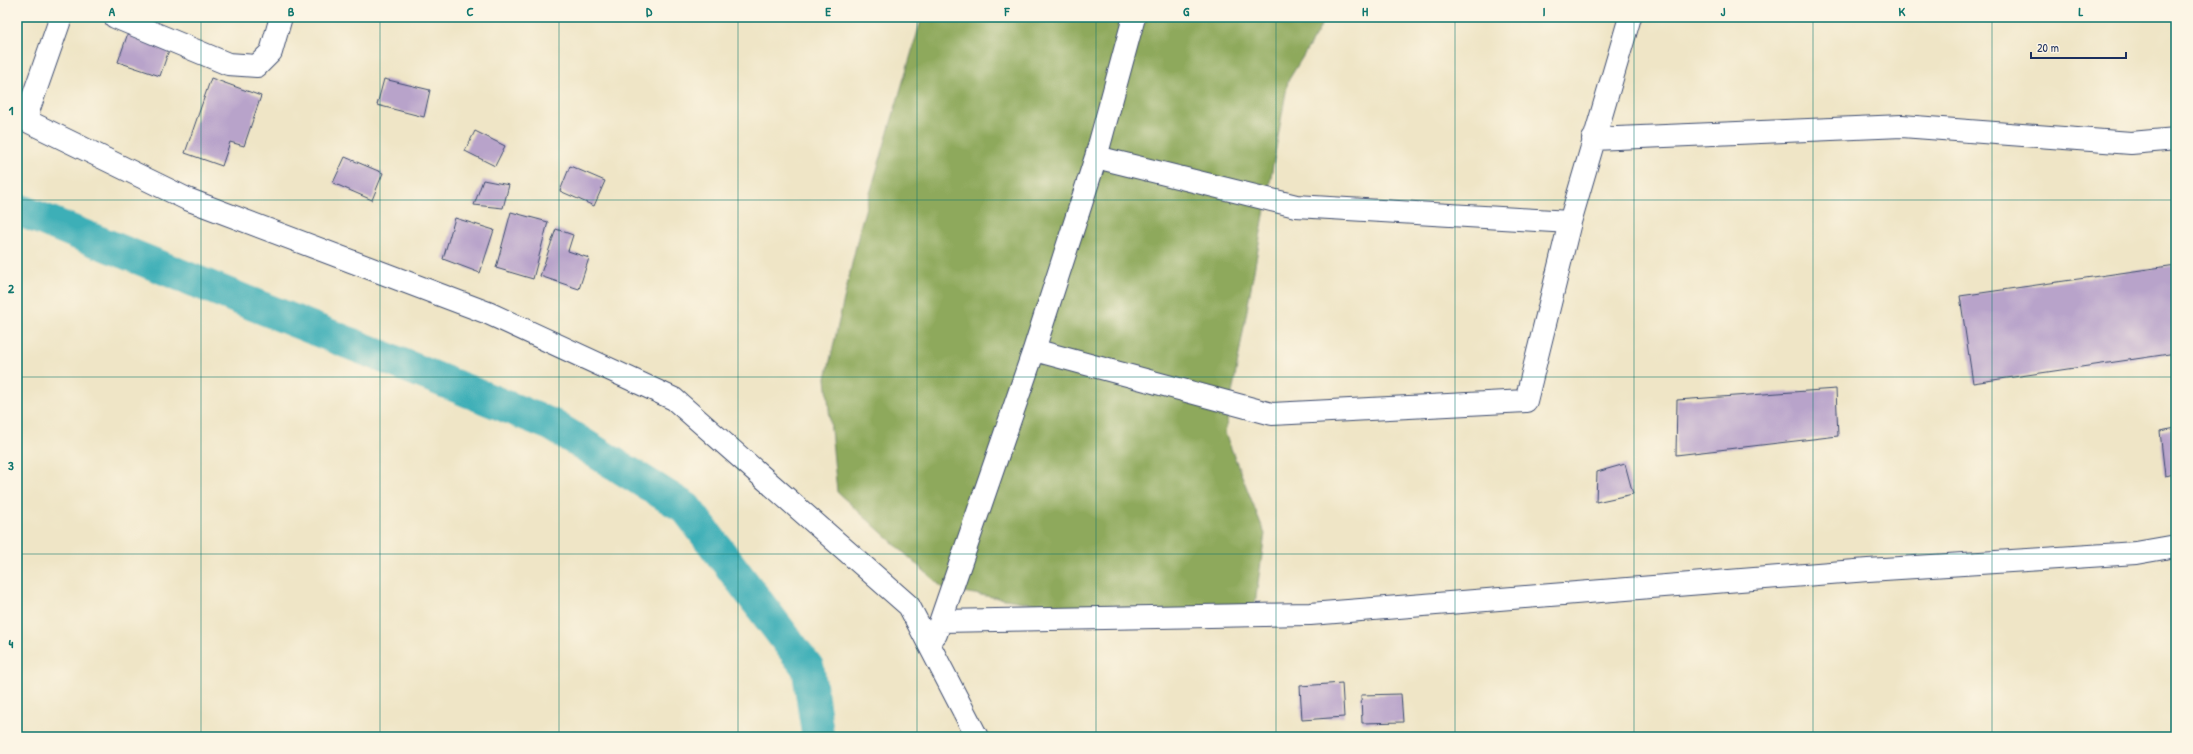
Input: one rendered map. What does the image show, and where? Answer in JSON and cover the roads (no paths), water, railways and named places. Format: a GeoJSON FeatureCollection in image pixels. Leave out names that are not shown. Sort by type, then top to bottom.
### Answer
{"type":"FeatureCollection","features":[{"type":"Feature","properties":{"kind":"street"},"geometry":{"type":"LineString","coordinates":[[62,17],[21,118],[188,199],[488,313],[674,400],[909,606],[977,737]]}},
{"type":"Feature","properties":{"kind":"street"},"geometry":{"type":"LineString","coordinates":[[115,17],[228,64],[257,66],[271,52],[281,17]]}},
{"type":"Feature","properties":{"kind":"street"},"geometry":{"type":"LineString","coordinates":[[931,648],[1034,350],[1096,157],[1134,17]]}},
{"type":"Feature","properties":{"kind":"street"},"geometry":{"type":"LineString","coordinates":[[1034,350],[1272,414],[1526,401],[1570,222],[1593,139],[1630,17]]}},
{"type":"Feature","properties":{"kind":"street"},"geometry":{"type":"LineString","coordinates":[[1593,139],[1902,126],[2132,143],[2176,139]]}},
{"type":"Feature","properties":{"kind":"street"},"geometry":{"type":"LineString","coordinates":[[1096,157],[1296,206],[1570,222]]}},
{"type":"Feature","properties":{"kind":"street"},"geometry":{"type":"LineString","coordinates":[[941,621],[1310,614],[1868,570],[2136,553],[2176,546]]}},
{"type":"Feature","properties":{"kind":"waterway"},"geometry":{"type":"LineString","coordinates":[[17,209],[552,425],[686,508],[808,668],[818,737]]}}]}
